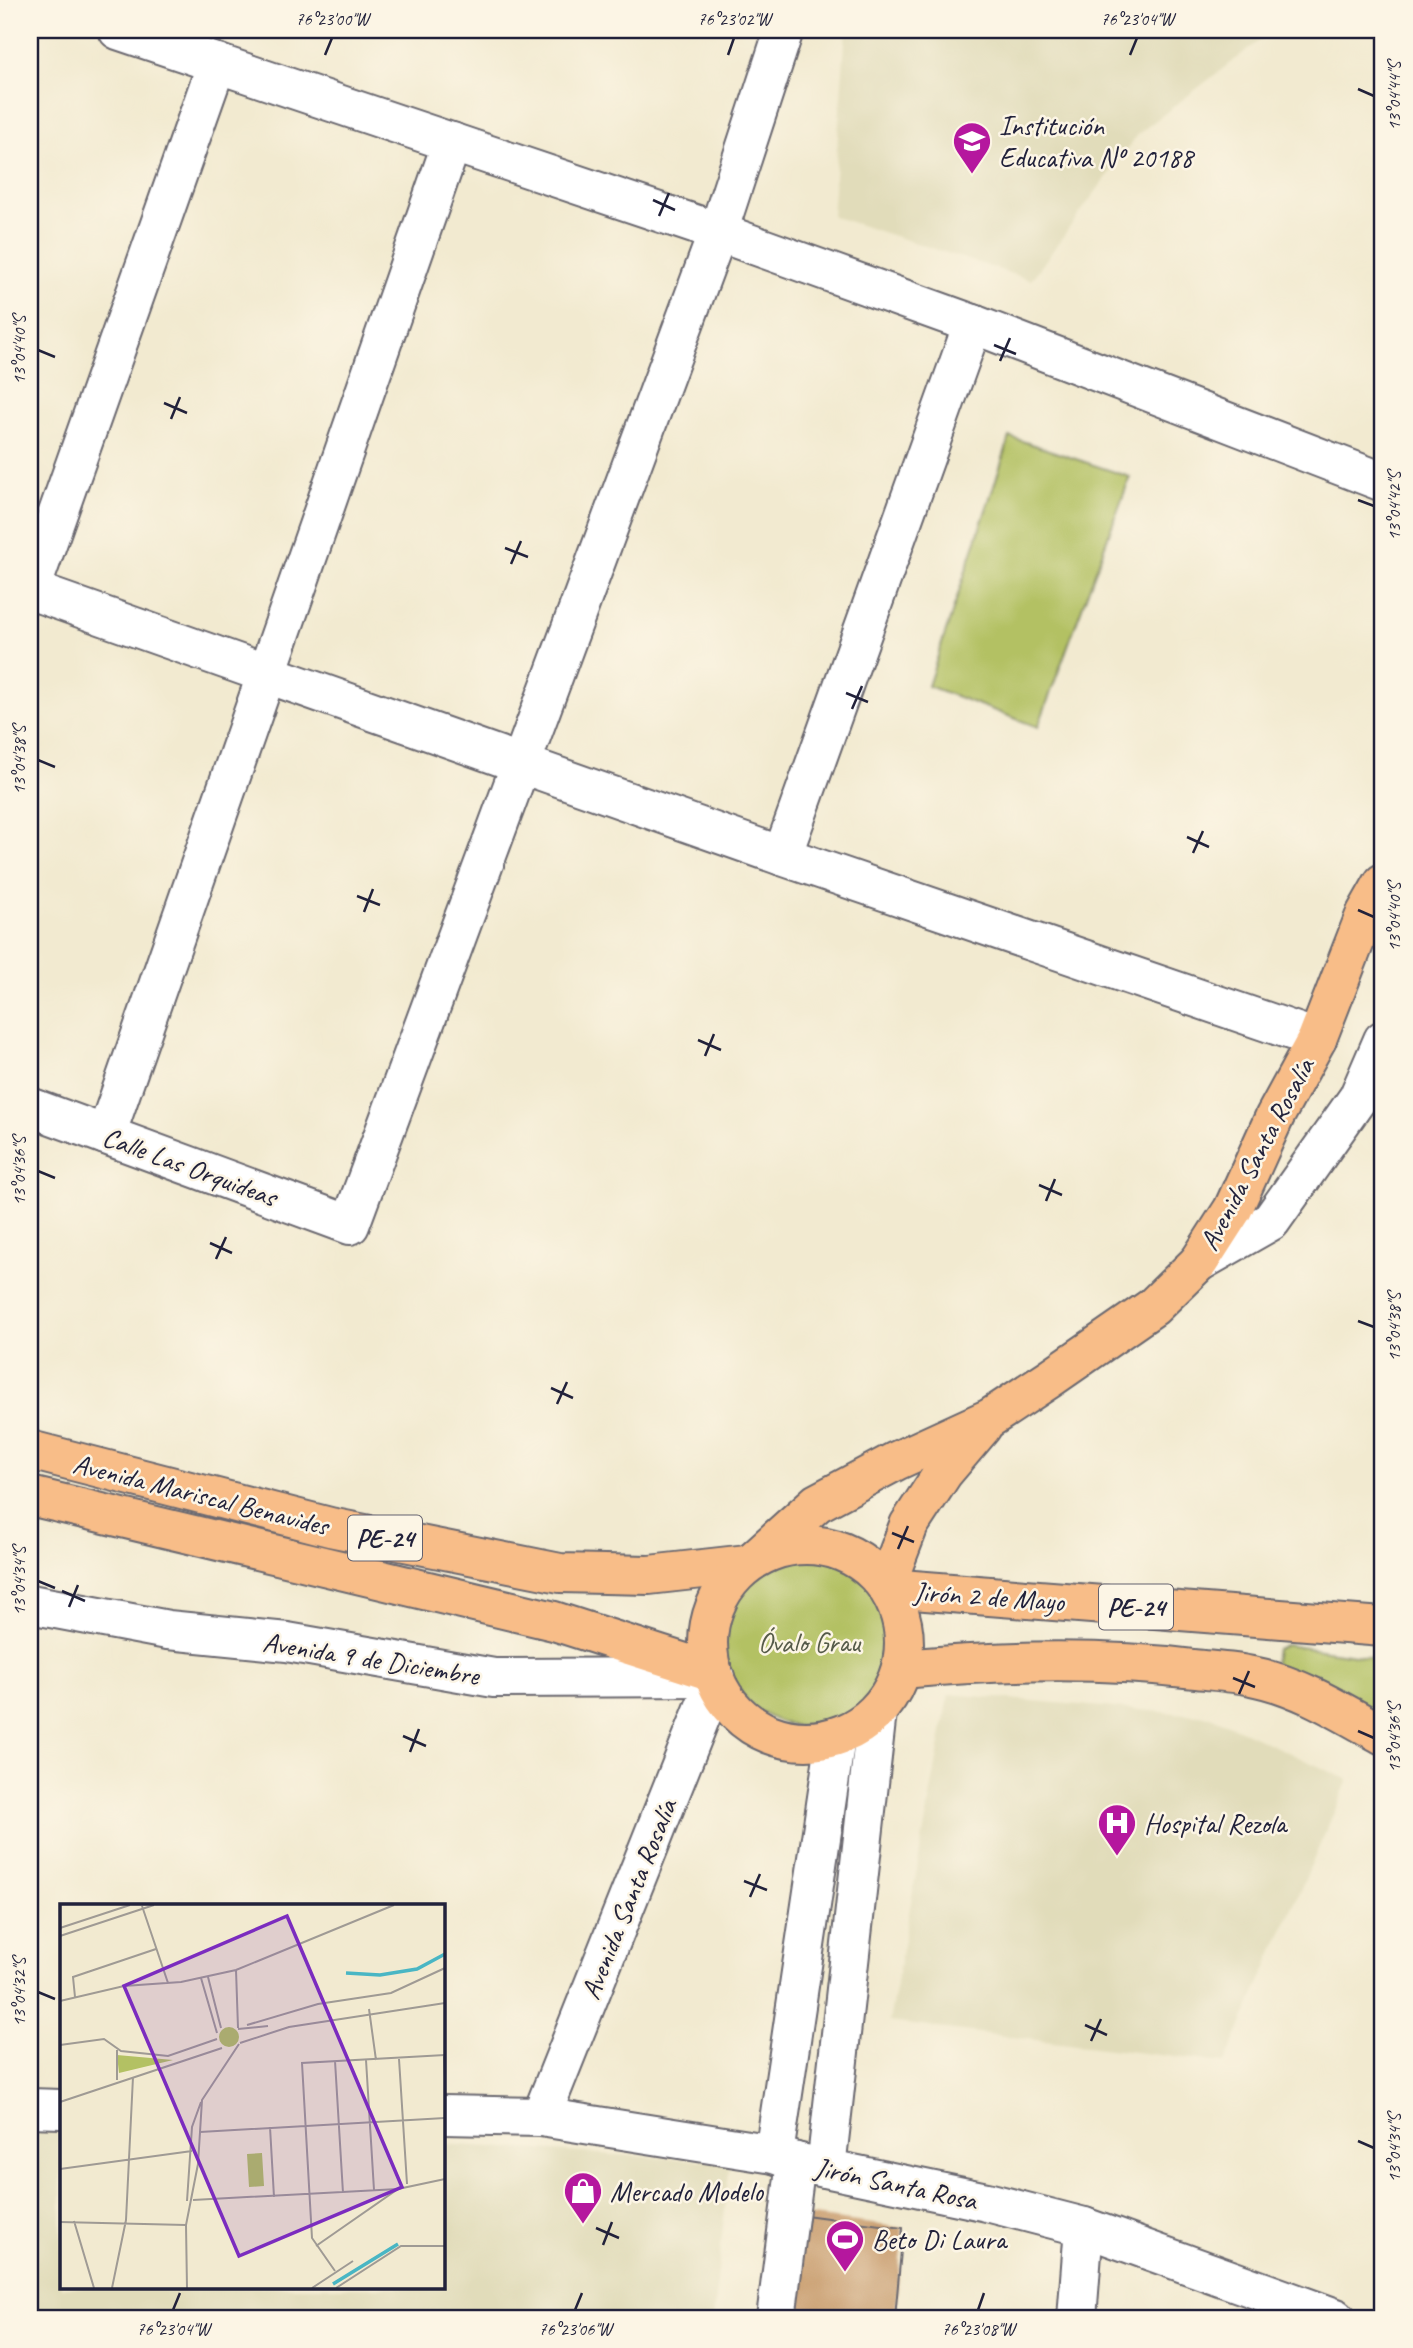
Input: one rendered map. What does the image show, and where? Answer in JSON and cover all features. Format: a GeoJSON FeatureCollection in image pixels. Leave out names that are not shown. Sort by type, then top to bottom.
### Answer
{"type":"FeatureCollection","features":[{"type":"Feature","properties":{"kind":"main road","name":"Avenida Santa Rosalía"},"geometry":{"type":"LineString","coordinates":[[751,1562],[817,1503],[896,1461],[990,1418],[1153,1307],[1199,1262],[1233,1209],[1275,1116],[1317,1039],[1366,913],[1383,883]]}},
{"type":"Feature","properties":{"kind":"main road","name":"Avenida Santa Rosalía"},"geometry":{"type":"LineString","coordinates":[[887,1587],[909,1525],[943,1473],[990,1418]]}},
{"type":"Feature","properties":{"kind":"main road","name":"Avenida Mariscal Benavides"},"geometry":{"type":"LineString","coordinates":[[30,1450],[330,1527],[560,1573],[649,1575],[751,1562]]}},
{"type":"Feature","properties":{"kind":"main road","name":"Avenida Mariscal Benavides"},"geometry":{"type":"LineString","coordinates":[[30,1496],[554,1621],[714,1677]]}},
{"type":"Feature","properties":{"kind":"main road"},"geometry":{"type":"LineString","coordinates":[[796,1545],[822,1546],[848,1554],[870,1569],[887,1587],[901,1613],[905,1641],[901,1669],[892,1692],[877,1712],[858,1727],[836,1737],[808,1741],[779,1737],[752,1725],[731,1706],[714,1677],[709,1656],[709,1630],[715,1605],[728,1582],[751,1562],[770,1551],[796,1545]]}},
{"type":"Feature","properties":{"kind":"main road","name":"Jirón 2 de Mayo"},"geometry":{"type":"LineString","coordinates":[[887,1587],[1383,1627]]}},
{"type":"Feature","properties":{"kind":"main road","name":"PE-24"},"geometry":{"type":"LineString","coordinates":[[901,1669],[1034,1660],[1152,1664],[1254,1676],[1315,1698],[1383,1735]]}},
{"type":"Feature","properties":{"kind":"street"},"geometry":{"type":"LineString","coordinates":[[118,30],[718,232],[973,324],[1383,482]]}},
{"type":"Feature","properties":{"kind":"street"},"geometry":{"type":"LineString","coordinates":[[521,763],[718,232],[784,30]]}},
{"type":"Feature","properties":{"kind":"street"},"geometry":{"type":"LineString","coordinates":[[217,63],[30,591],[782,856],[1317,1039]]}},
{"type":"Feature","properties":{"kind":"street"},"geometry":{"type":"LineString","coordinates":[[106,1135],[452,142]]}},
{"type":"Feature","properties":{"kind":"street"},"geometry":{"type":"LineString","coordinates":[[782,856],[973,324]]}},
{"type":"Feature","properties":{"kind":"street","name":"Calle Las Orquideas"},"geometry":{"type":"LineString","coordinates":[[30,1107],[350,1225],[521,763]]}},
{"type":"Feature","properties":{"kind":"street"},"geometry":{"type":"LineString","coordinates":[[1199,1262],[1271,1221],[1358,1098],[1383,1040]]}},
{"type":"Feature","properties":{"kind":"street","name":"Avenida 9 de Diciembre"},"geometry":{"type":"LineString","coordinates":[[30,1604],[168,1630],[287,1642],[494,1678],[714,1677]]}},
{"type":"Feature","properties":{"kind":"street","name":"Avenida Santa Rosalía"},"geometry":{"type":"LineString","coordinates":[[541,2117],[714,1677]]}},
{"type":"Feature","properties":{"kind":"street"},"geometry":{"type":"LineString","coordinates":[[776,2318],[799,2161],[877,1712]]}},
{"type":"Feature","properties":{"kind":"street"},"geometry":{"type":"LineString","coordinates":[[799,2161],[836,1737]]}},
{"type":"Feature","properties":{"kind":"street"},"geometry":{"type":"LineString","coordinates":[[30,2108],[60,2109]]}},
{"type":"Feature","properties":{"kind":"street","name":"Jirón Santa Rosa"},"geometry":{"type":"LineString","coordinates":[[444,2115],[541,2117],[799,2161],[987,2202],[1084,2227],[1336,2318]]}},
{"type":"Feature","properties":{"kind":"street"},"geometry":{"type":"LineString","coordinates":[[1077,2318],[1084,2227]]}},
{"type":"Feature","properties":{"kind":"shaded area","name":"Institución Educativa Nº 20188"},"geometry":{"type":"Polygon","coordinates":[[[846,30],[1273,30],[1138,134],[1031,280],[832,216],[846,30]]]}},
{"type":"Feature","properties":{"kind":"shaded area","name":"Hospital Rezola"},"geometry":{"type":"Polygon","coordinates":[[[949,1694],[1210,1716],[1348,1780],[1225,2063],[889,2022],[949,1694]]]}},
{"type":"Feature","properties":{"kind":"shaded area","name":"Mercado Modelo"},"geometry":{"type":"Polygon","coordinates":[[[30,2129],[60,2129],[60,2288],[444,2288],[444,2144],[730,2162],[713,2318],[30,2318],[30,2129]]]}},
{"type":"Feature","properties":{"kind":"green space"},"geometry":{"type":"Polygon","coordinates":[[[1010,437],[1130,477],[1038,727],[928,686],[1010,437]]]}},
{"type":"Feature","properties":{"kind":"green space","name":"Óvalo Grau"},"geometry":{"type":"Polygon","coordinates":[[[809,1557],[841,1564],[869,1582],[887,1610],[894,1642],[887,1674],[869,1702],[841,1720],[809,1727],[777,1720],[749,1702],[731,1674],[724,1642],[731,1610],[749,1582],[777,1564],[809,1557]]]}},
{"type":"Feature","properties":{"kind":"green space"},"geometry":{"type":"Polygon","coordinates":[[[1286,1645],[1383,1659],[1383,1718],[1277,1666],[1274,1661],[1276,1649],[1286,1645]]]}},
{"type":"Feature","properties":{"kind":"building","name":"Beto Di Laura"},"geometry":{"type":"Polygon","coordinates":[[[798,2214],[903,2228],[895,2318],[786,2318],[798,2214]]]}},
{"type":"Feature","properties":{"kind":"place","name":"Institución Educativa Nº 20188"},"geometry":{"type":"Point","coordinates":[972,175]}},
{"type":"Feature","properties":{"kind":"place","name":"Hospital Rezola"},"geometry":{"type":"Point","coordinates":[1117,1857]}},
{"type":"Feature","properties":{"kind":"place","name":"Mercado Modelo"},"geometry":{"type":"Point","coordinates":[583,2225]}},
{"type":"Feature","properties":{"kind":"place","name":"Beto Di Laura"},"geometry":{"type":"Point","coordinates":[845,2273]}}]}
